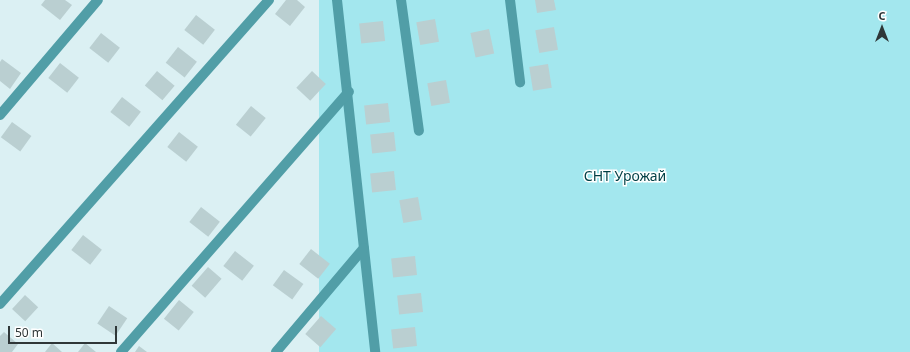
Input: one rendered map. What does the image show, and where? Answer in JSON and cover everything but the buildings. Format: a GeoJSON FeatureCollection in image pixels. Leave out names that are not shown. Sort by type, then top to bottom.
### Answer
{"type":"FeatureCollection","features":[{"type":"Feature","properties":{"kind":"street"},"geometry":{"type":"LineString","coordinates":[[0,115],[98,0]]}},
{"type":"Feature","properties":{"kind":"street"},"geometry":{"type":"LineString","coordinates":[[0,304],[268,0]]}},
{"type":"Feature","properties":{"kind":"street"},"geometry":{"type":"LineString","coordinates":[[337,0],[349,92],[375,352]]}},
{"type":"Feature","properties":{"kind":"street"},"geometry":{"type":"LineString","coordinates":[[401,0],[419,131]]}},
{"type":"Feature","properties":{"kind":"street"},"geometry":{"type":"LineString","coordinates":[[510,0],[520,82]]}},
{"type":"Feature","properties":{"kind":"street"},"geometry":{"type":"LineString","coordinates":[[122,352],[349,92]]}},
{"type":"Feature","properties":{"kind":"street"},"geometry":{"type":"LineString","coordinates":[[276,352],[364,248]]}},
{"type":"Feature","properties":{"kind":"green space","name":"СНТ Урожай"},"geometry":{"type":"Polygon","coordinates":[[[319,0],[910,0],[910,352],[319,352],[319,0]]]}}]}
